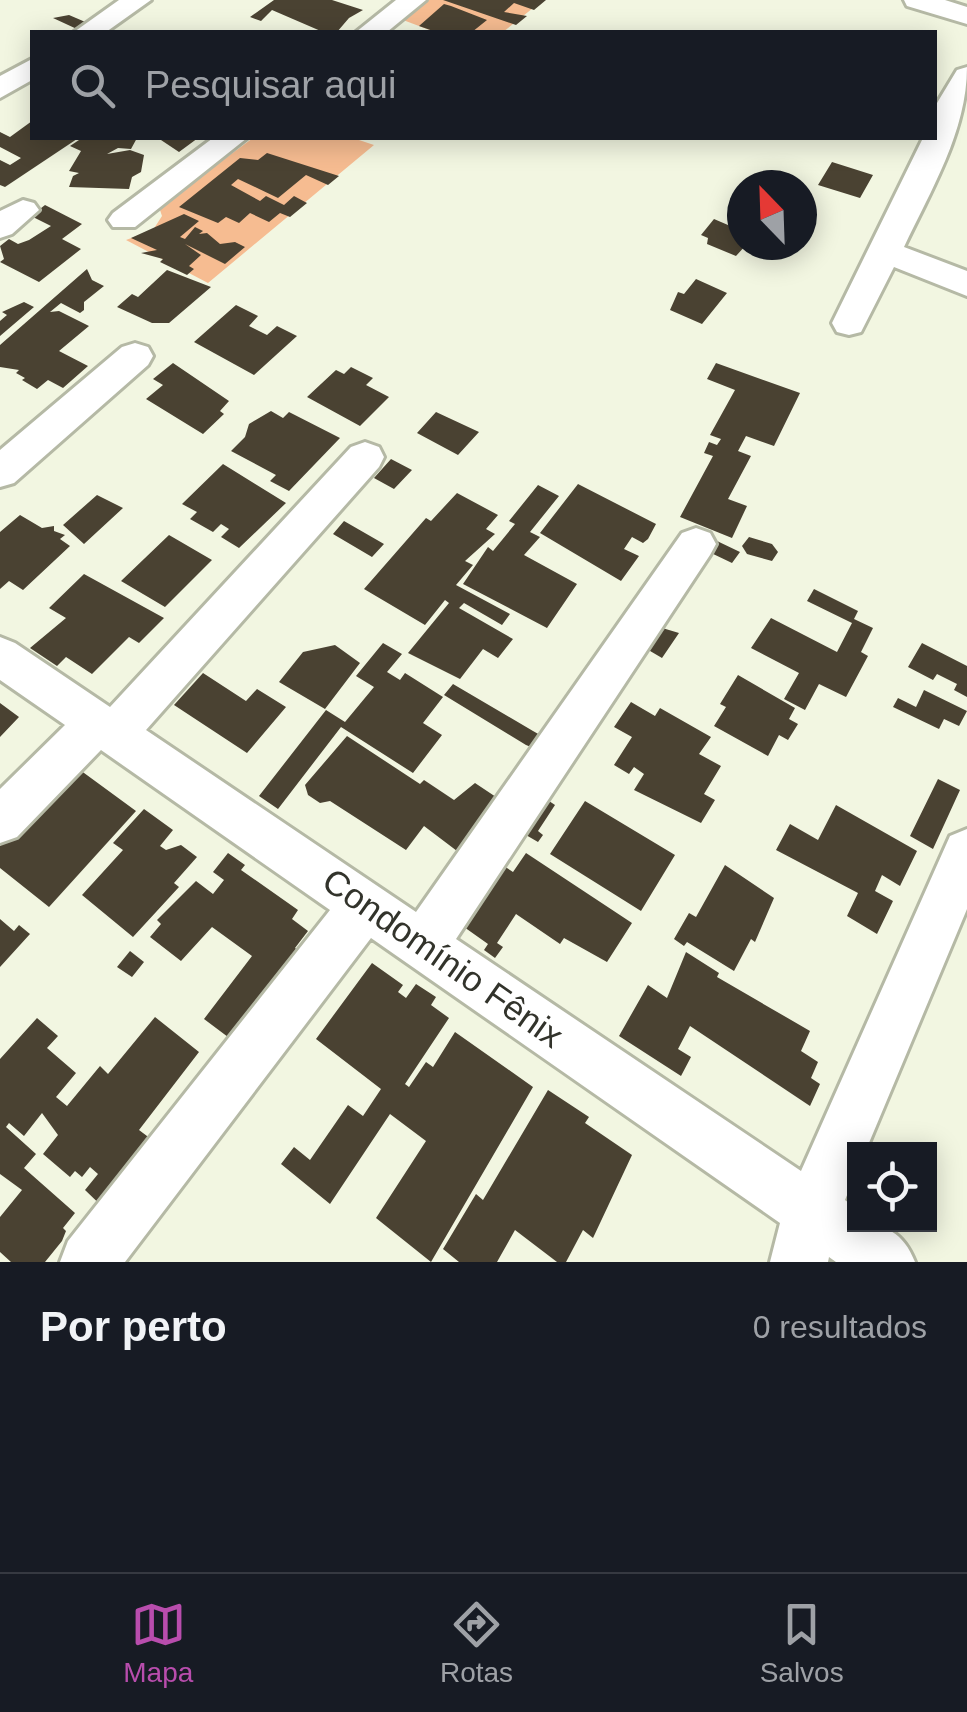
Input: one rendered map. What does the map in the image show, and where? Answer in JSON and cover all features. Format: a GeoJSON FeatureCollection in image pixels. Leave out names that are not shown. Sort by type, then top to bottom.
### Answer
{"type":"FeatureCollection","features":[{"type":"Feature","properties":{"kind":"street"},"geometry":{"type":"LineString","coordinates":[[91,30],[138,0]]}},
{"type":"Feature","properties":{"kind":"street"},"geometry":{"type":"LineString","coordinates":[[373,30],[412,0]]}},
{"type":"Feature","properties":{"kind":"street"},"geometry":{"type":"LineString","coordinates":[[917,0],[967,16]]}},
{"type":"Feature","properties":{"kind":"street"},"geometry":{"type":"LineString","coordinates":[[0,89],[30,69]]}},
{"type":"Feature","properties":{"kind":"street"},"geometry":{"type":"LineString","coordinates":[[849,323],[967,76]]}},
{"type":"Feature","properties":{"kind":"street"},"geometry":{"type":"LineString","coordinates":[[124,220],[229,140]]}},
{"type":"Feature","properties":{"kind":"street"},"geometry":{"type":"LineString","coordinates":[[886,252],[967,284]]}},
{"type":"Feature","properties":{"kind":"street"},"geometry":{"type":"LineString","coordinates":[[0,472],[135,356]]}},
{"type":"Feature","properties":{"kind":"street"},"geometry":{"type":"LineString","coordinates":[[0,821],[106,728],[365,457]]}},
{"type":"Feature","properties":{"kind":"street"},"geometry":{"type":"LineString","coordinates":[[423,945],[696,544]]}},
{"type":"Feature","properties":{"kind":"street","name":"Condomínio Fênix"},"geometry":{"type":"LineString","coordinates":[[0,656],[423,945],[806,1237],[886,1262]]}},
{"type":"Feature","properties":{"kind":"street"},"geometry":{"type":"LineString","coordinates":[[806,1237],[967,852]]}},
{"type":"Feature","properties":{"kind":"street"},"geometry":{"type":"LineString","coordinates":[[89,1262],[366,904]]}},
{"type":"Feature","properties":{"kind":"shaded area"},"geometry":{"type":"Polygon","coordinates":[[[429,0],[543,0],[506,30],[430,30],[403,20],[429,0]]]}},
{"type":"Feature","properties":{"kind":"shaded area"},"geometry":{"type":"Polygon","coordinates":[[[250,140],[359,140],[374,145],[208,283],[126,240],[153,230],[162,216],[159,207],[250,140]]]}},
{"type":"Feature","properties":{"kind":"building"},"geometry":{"type":"Polygon","coordinates":[[[274,0],[332,0],[363,10],[339,30],[318,30],[272,10],[261,21],[250,17],[274,0]]]}},
{"type":"Feature","properties":{"kind":"building"},"geometry":{"type":"Polygon","coordinates":[[[443,0],[546,0],[534,10],[514,3],[504,12],[527,16],[516,25],[443,0]]]}},
{"type":"Feature","properties":{"kind":"building"},"geometry":{"type":"Polygon","coordinates":[[[444,4],[487,20],[474,30],[430,30],[419,26],[444,4]]]}},
{"type":"Feature","properties":{"kind":"building"},"geometry":{"type":"Polygon","coordinates":[[[69,15],[90,24],[79,30],[53,18],[69,15]]]}},
{"type":"Feature","properties":{"kind":"building"},"geometry":{"type":"Polygon","coordinates":[[[30,122],[30,140],[76,140],[5,187],[0,185],[0,160],[10,165],[21,158],[0,147],[0,132],[10,137],[30,122]]]}},
{"type":"Feature","properties":{"kind":"building"},"geometry":{"type":"Polygon","coordinates":[[[79,140],[136,140],[131,149],[118,148],[107,154],[130,150],[144,155],[141,172],[132,177],[129,189],[69,187],[73,176],[79,173],[69,171],[81,151],[70,146],[79,140]]]}},
{"type":"Feature","properties":{"kind":"building"},"geometry":{"type":"Polygon","coordinates":[[[161,140],[195,140],[179,152],[161,140]]]}},
{"type":"Feature","properties":{"kind":"building"},"geometry":{"type":"Polygon","coordinates":[[[267,153],[339,176],[328,185],[306,175],[278,198],[238,179],[231,185],[260,201],[266,196],[284,205],[294,196],[307,203],[290,217],[280,213],[269,222],[250,213],[239,223],[226,217],[218,223],[179,207],[240,158],[258,160],[267,153]]]}},
{"type":"Feature","properties":{"kind":"building"},"geometry":{"type":"Polygon","coordinates":[[[832,162],[873,175],[860,198],[818,185],[832,162]]]}},
{"type":"Feature","properties":{"kind":"building"},"geometry":{"type":"Polygon","coordinates":[[[45,205],[82,224],[62,239],[81,249],[39,282],[0,262],[4,259],[0,246],[9,239],[18,244],[29,240],[51,226],[31,216],[45,205]]]}},
{"type":"Feature","properties":{"kind":"building"},"geometry":{"type":"Polygon","coordinates":[[[184,214],[199,221],[180,237],[185,239],[195,227],[203,231],[199,234],[207,233],[220,244],[235,242],[245,247],[225,264],[185,244],[201,255],[189,266],[194,269],[187,275],[160,262],[163,259],[141,253],[157,250],[131,238],[184,214]]]}},
{"type":"Feature","properties":{"kind":"building"},"geometry":{"type":"Polygon","coordinates":[[[714,219],[727,225],[727,252],[707,244],[708,238],[701,235],[714,219]]]}},
{"type":"Feature","properties":{"kind":"building"},"geometry":{"type":"Polygon","coordinates":[[[87,269],[92,280],[104,286],[84,302],[84,310],[80,313],[61,303],[50,312],[59,311],[89,326],[59,351],[88,366],[63,388],[48,380],[37,389],[22,380],[25,378],[16,373],[19,370],[0,367],[0,345],[87,269]]]}},
{"type":"Feature","properties":{"kind":"building"},"geometry":{"type":"Polygon","coordinates":[[[167,270],[211,287],[169,323],[152,323],[117,307],[132,294],[138,297],[167,270]]]}},
{"type":"Feature","properties":{"kind":"building"},"geometry":{"type":"Polygon","coordinates":[[[696,279],[727,293],[702,324],[670,310],[678,292],[684,294],[696,279]]]}},
{"type":"Feature","properties":{"kind":"building"},"geometry":{"type":"Polygon","coordinates":[[[24,302],[34,307],[0,336],[0,321],[7,315],[2,312],[24,302]]]}},
{"type":"Feature","properties":{"kind":"building"},"geometry":{"type":"Polygon","coordinates":[[[236,305],[258,316],[249,326],[267,335],[277,326],[297,336],[254,375],[194,342],[236,305]]]}},
{"type":"Feature","properties":{"kind":"building"},"geometry":{"type":"Polygon","coordinates":[[[173,363],[229,401],[220,411],[224,414],[203,434],[146,399],[163,385],[153,379],[173,363]]]}},
{"type":"Feature","properties":{"kind":"building"},"geometry":{"type":"Polygon","coordinates":[[[716,363],[800,393],[774,446],[746,436],[738,451],[751,456],[728,499],[747,506],[732,538],[680,517],[713,456],[704,453],[709,442],[717,445],[721,439],[710,435],[735,390],[707,379],[716,363]]]}},
{"type":"Feature","properties":{"kind":"building"},"geometry":{"type":"Polygon","coordinates":[[[351,367],[373,378],[366,385],[389,397],[360,426],[307,397],[336,370],[344,374],[351,367]]]}},
{"type":"Feature","properties":{"kind":"building"},"geometry":{"type":"Polygon","coordinates":[[[271,411],[283,418],[289,412],[340,438],[289,491],[270,481],[276,475],[231,451],[245,437],[249,424],[271,411]]]}},
{"type":"Feature","properties":{"kind":"building"},"geometry":{"type":"Polygon","coordinates":[[[436,412],[479,432],[458,455],[417,433],[436,412]]]}},
{"type":"Feature","properties":{"kind":"building"},"geometry":{"type":"Polygon","coordinates":[[[391,459],[412,470],[394,489],[374,478],[391,459]]]}},
{"type":"Feature","properties":{"kind":"building"},"geometry":{"type":"Polygon","coordinates":[[[223,464],[286,503],[239,548],[221,537],[229,529],[221,524],[213,532],[190,519],[197,512],[182,504],[223,464]]]}},
{"type":"Feature","properties":{"kind":"building"},"geometry":{"type":"Polygon","coordinates":[[[578,484],[656,524],[643,543],[632,537],[624,549],[639,556],[621,581],[540,533],[578,484]]]}},
{"type":"Feature","properties":{"kind":"building"},"geometry":{"type":"Polygon","coordinates":[[[538,485],[559,496],[530,532],[540,537],[524,555],[577,584],[547,628],[463,584],[488,547],[493,551],[515,524],[509,521],[538,485]]]}},
{"type":"Feature","properties":{"kind":"building"},"geometry":{"type":"Polygon","coordinates":[[[457,493],[498,515],[486,529],[495,534],[465,561],[473,565],[456,585],[510,614],[502,625],[464,603],[459,608],[513,639],[498,658],[483,649],[460,679],[408,653],[449,603],[445,600],[425,625],[364,589],[426,518],[431,521],[457,493]]]}},
{"type":"Feature","properties":{"kind":"building"},"geometry":{"type":"Polygon","coordinates":[[[97,495],[123,508],[84,544],[63,525],[97,495]]]}},
{"type":"Feature","properties":{"kind":"building"},"geometry":{"type":"Polygon","coordinates":[[[20,515],[42,528],[54,526],[54,531],[65,535],[60,539],[70,546],[23,590],[9,581],[0,589],[0,532],[20,515]]]}},
{"type":"Feature","properties":{"kind":"building"},"geometry":{"type":"Polygon","coordinates":[[[344,521],[384,544],[372,557],[333,534],[344,521]]]}},
{"type":"Feature","properties":{"kind":"building"},"geometry":{"type":"Polygon","coordinates":[[[169,535],[212,560],[165,607],[121,581],[169,535]]]}},
{"type":"Feature","properties":{"kind":"building"},"geometry":{"type":"Polygon","coordinates":[[[749,537],[772,544],[778,552],[772,561],[747,554],[742,546],[749,537]]]}},
{"type":"Feature","properties":{"kind":"building"},"geometry":{"type":"Polygon","coordinates":[[[717,541],[740,552],[732,563],[709,552],[717,541]]]}},
{"type":"Feature","properties":{"kind":"building"},"geometry":{"type":"Polygon","coordinates":[[[84,574],[164,618],[139,643],[129,637],[92,674],[66,657],[57,666],[30,648],[66,618],[49,608],[84,574]]]}},
{"type":"Feature","properties":{"kind":"building"},"geometry":{"type":"Polygon","coordinates":[[[814,589],[858,611],[854,619],[873,628],[861,652],[868,656],[846,697],[819,684],[805,710],[784,699],[799,673],[751,648],[771,618],[837,652],[852,623],[807,601],[814,589]]]}},
{"type":"Feature","properties":{"kind":"building"},"geometry":{"type":"Polygon","coordinates":[[[659,627],[679,633],[662,658],[645,648],[659,627]]]}},
{"type":"Feature","properties":{"kind":"building"},"geometry":{"type":"Polygon","coordinates":[[[383,643],[402,654],[387,672],[400,680],[405,673],[443,697],[423,723],[442,735],[413,773],[341,727],[278,809],[259,796],[326,710],[345,722],[374,687],[356,676],[383,643]]]}},
{"type":"Feature","properties":{"kind":"building"},"geometry":{"type":"Polygon","coordinates":[[[922,643],[967,666],[967,697],[954,690],[957,684],[937,674],[933,680],[908,667],[922,643]]]}},
{"type":"Feature","properties":{"kind":"building"},"geometry":{"type":"Polygon","coordinates":[[[335,645],[360,663],[325,709],[279,682],[303,652],[335,645]]]}},
{"type":"Feature","properties":{"kind":"building"},"geometry":{"type":"Polygon","coordinates":[[[203,673],[246,701],[257,689],[286,707],[247,753],[174,705],[203,673]]]}},
{"type":"Feature","properties":{"kind":"building"},"geometry":{"type":"Polygon","coordinates":[[[738,675],[795,708],[789,719],[798,724],[788,740],[779,735],[768,756],[714,726],[726,707],[720,704],[738,675]]]}},
{"type":"Feature","properties":{"kind":"building"},"geometry":{"type":"Polygon","coordinates":[[[453,684],[540,735],[531,747],[526,745],[444,695],[453,684]]]}},
{"type":"Feature","properties":{"kind":"building"},"geometry":{"type":"Polygon","coordinates":[[[924,690],[967,711],[959,726],[944,719],[939,729],[893,707],[898,698],[916,707],[924,690]]]}},
{"type":"Feature","properties":{"kind":"building"},"geometry":{"type":"Polygon","coordinates":[[[631,702],[655,716],[660,708],[711,737],[699,754],[721,766],[704,794],[715,800],[701,823],[634,790],[644,774],[634,767],[629,774],[614,765],[632,737],[614,727],[631,702]]]}},
{"type":"Feature","properties":{"kind":"building"},"geometry":{"type":"Polygon","coordinates":[[[0,703],[19,717],[0,737],[0,703]]]}},
{"type":"Feature","properties":{"kind":"building"},"geometry":{"type":"Polygon","coordinates":[[[347,736],[420,784],[424,780],[454,800],[475,783],[496,797],[457,851],[424,826],[406,850],[330,801],[320,803],[308,795],[305,785],[347,736]]]}},
{"type":"Feature","properties":{"kind":"building"},"geometry":{"type":"Polygon","coordinates":[[[80,770],[136,811],[49,907],[0,868],[0,846],[80,770]]]}},
{"type":"Feature","properties":{"kind":"building"},"geometry":{"type":"Polygon","coordinates":[[[938,779],[960,790],[933,849],[910,836],[938,779]]]}},
{"type":"Feature","properties":{"kind":"building"},"geometry":{"type":"Polygon","coordinates":[[[543,797],[555,805],[538,831],[543,835],[538,842],[519,831],[543,797]]]}},
{"type":"Feature","properties":{"kind":"building"},"geometry":{"type":"Polygon","coordinates":[[[585,801],[675,855],[641,911],[550,854],[585,801]]]}},
{"type":"Feature","properties":{"kind":"building"},"geometry":{"type":"Polygon","coordinates":[[[836,805],[917,851],[900,886],[882,875],[875,891],[893,901],[877,934],[847,916],[858,893],[776,850],[790,824],[818,840],[836,805]]]}},
{"type":"Feature","properties":{"kind":"building"},"geometry":{"type":"Polygon","coordinates":[[[144,809],[173,830],[160,846],[166,850],[181,845],[197,857],[174,883],[179,887],[133,937],[82,895],[123,850],[113,843],[144,809]]]}},
{"type":"Feature","properties":{"kind":"building"},"geometry":{"type":"Polygon","coordinates":[[[228,853],[245,865],[241,870],[298,910],[292,919],[308,931],[295,948],[303,954],[236,1043],[204,1019],[252,956],[212,927],[181,961],[150,937],[161,924],[157,920],[196,881],[213,894],[224,880],[213,872],[228,853]]]}},
{"type":"Feature","properties":{"kind":"building"},"geometry":{"type":"Polygon","coordinates":[[[526,853],[632,923],[607,962],[564,938],[560,944],[516,914],[497,943],[503,947],[495,958],[484,950],[488,944],[464,927],[478,907],[470,902],[498,862],[513,872],[526,853]]]}},
{"type":"Feature","properties":{"kind":"building"},"geometry":{"type":"Polygon","coordinates":[[[725,865],[774,898],[755,942],[751,939],[734,971],[687,942],[684,946],[674,939],[689,913],[696,917],[725,865]]]}},
{"type":"Feature","properties":{"kind":"building"},"geometry":{"type":"Polygon","coordinates":[[[0,919],[14,931],[19,925],[30,934],[0,967],[0,919]]]}},
{"type":"Feature","properties":{"kind":"building"},"geometry":{"type":"Polygon","coordinates":[[[130,951],[144,962],[132,977],[117,967],[130,951]]]}},
{"type":"Feature","properties":{"kind":"building"},"geometry":{"type":"Polygon","coordinates":[[[686,952],[719,973],[717,977],[810,1031],[801,1051],[818,1062],[811,1078],[820,1084],[810,1106],[690,1026],[678,1049],[691,1057],[681,1076],[619,1036],[648,985],[667,998],[686,952]]]}},
{"type":"Feature","properties":{"kind":"building"},"geometry":{"type":"Polygon","coordinates":[[[372,963],[403,985],[398,992],[406,998],[416,984],[436,997],[431,1005],[449,1018],[405,1084],[409,1087],[426,1062],[433,1067],[455,1032],[533,1087],[431,1262],[376,1218],[426,1141],[390,1114],[330,1204],[281,1164],[294,1147],[310,1160],[348,1105],[363,1116],[381,1089],[316,1039],[372,963]]]}},
{"type":"Feature","properties":{"kind":"building"},"geometry":{"type":"Polygon","coordinates":[[[155,1017],[199,1052],[139,1130],[151,1139],[112,1216],[85,1190],[98,1174],[90,1167],[82,1177],[75,1171],[70,1177],[43,1154],[58,1135],[42,1113],[24,1136],[9,1123],[6,1127],[36,1154],[24,1168],[75,1213],[63,1228],[66,1231],[62,1241],[45,1262],[11,1262],[0,1252],[0,1217],[22,1190],[0,1174],[0,1059],[37,1018],[58,1036],[47,1048],[76,1073],[56,1097],[67,1106],[100,1066],[108,1074],[155,1017]]]}},
{"type":"Feature","properties":{"kind":"building"},"geometry":{"type":"Polygon","coordinates":[[[548,1090],[589,1117],[585,1123],[632,1155],[593,1238],[583,1230],[566,1262],[557,1262],[515,1230],[497,1262],[459,1262],[443,1249],[476,1194],[483,1200],[548,1090]]]}}]}
